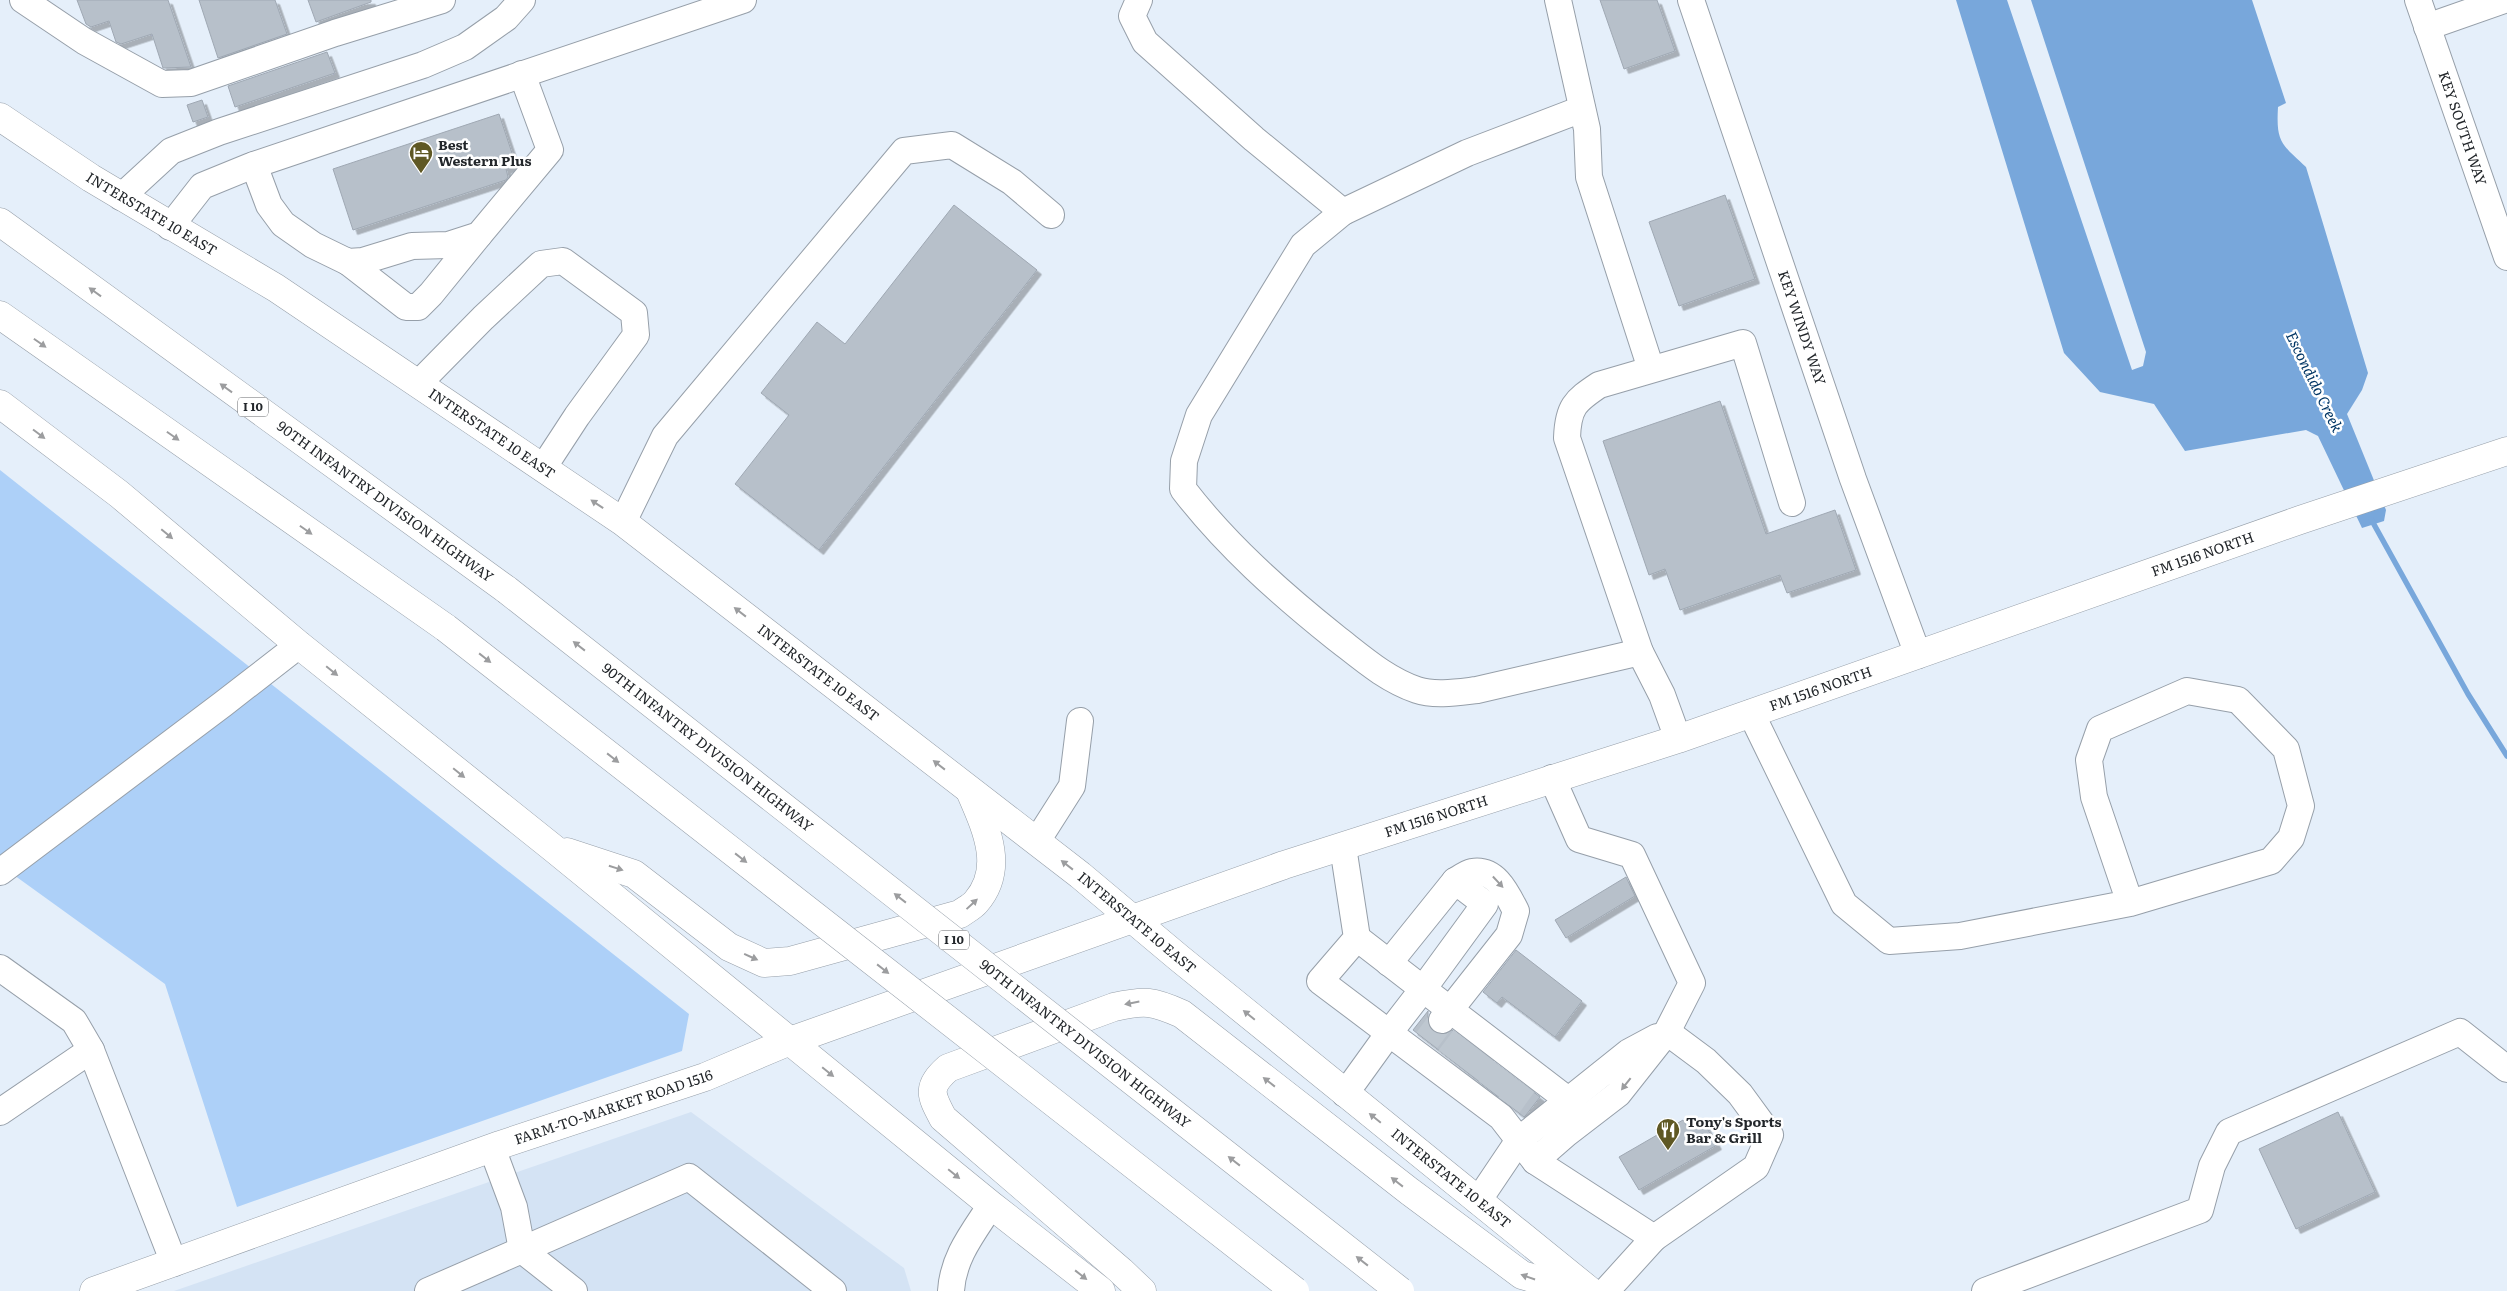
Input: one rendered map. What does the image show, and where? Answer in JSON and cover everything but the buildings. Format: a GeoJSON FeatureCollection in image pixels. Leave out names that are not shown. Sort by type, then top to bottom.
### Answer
{"type":"FeatureCollection","features":[{"type":"Feature","properties":{"kind":"main road","name":"INTERSTATE 10 EAST"},"geometry":{"type":"LineString","coordinates":[[0,117],[121,197],[276,288],[623,522],[1036,841],[1345,1094],[1590,1291]]}},
{"type":"Feature","properties":{"kind":"main road","name":"90TH INFANTRY DIVISION HIGHWAY"},"geometry":{"type":"LineString","coordinates":[[0,222],[507,590],[1400,1291]]}},
{"type":"Feature","properties":{"kind":"main road"},"geometry":{"type":"LineString","coordinates":[[0,315],[446,628],[1295,1291]]}},
{"type":"Feature","properties":{"kind":"main road"},"geometry":{"type":"LineString","coordinates":[[0,404],[119,494],[299,644],[991,1205],[1101,1291]]}},
{"type":"Feature","properties":{"kind":"main road","name":"FM 1516 NORTH"},"geometry":{"type":"LineString","coordinates":[[1131,919],[1552,778],[1678,739],[2300,520],[2401,488],[2507,451]]}},
{"type":"Feature","properties":{"kind":"main road"},"geometry":{"type":"LineString","coordinates":[[553,848],[634,874],[729,947],[764,963],[790,961],[960,914],[976,902],[988,880],[992,856],[988,833],[969,788]]}},
{"type":"Feature","properties":{"kind":"main road","name":"FARM-TO-MARKET ROAD 1516"},"geometry":{"type":"LineString","coordinates":[[94,1291],[174,1264],[492,1148],[705,1077],[790,1041],[1131,919]]}},
{"type":"Feature","properties":{"kind":"main road"},"geometry":{"type":"LineString","coordinates":[[1142,1291],[1122,1270],[943,1118],[932,1097],[934,1080],[948,1068],[1114,1007],[1139,1001],[1159,1004],[1182,1014],[1409,1192],[1522,1275],[1575,1291]]}},
{"type":"Feature","properties":{"kind":"street"},"geometry":{"type":"LineString","coordinates":[[23,0],[84,41],[162,84],[174,84],[192,83],[335,33],[442,0]]}},
{"type":"Feature","properties":{"kind":"street"},"geometry":{"type":"LineString","coordinates":[[121,197],[171,151],[219,132],[423,65],[465,47],[506,18],[522,0]]}},
{"type":"Feature","properties":{"kind":"street"},"geometry":{"type":"LineString","coordinates":[[170,227],[202,186],[254,165],[743,0]]}},
{"type":"Feature","properties":{"kind":"street"},"geometry":{"type":"LineString","coordinates":[[1139,0],[1132,16],[1146,42],[1254,139],[1343,212]]}},
{"type":"Feature","properties":{"kind":"street"},"geometry":{"type":"LineString","coordinates":[[1558,0],[1586,129],[1589,178],[1651,369]]}},
{"type":"Feature","properties":{"kind":"street","name":"KEY WINDY WAY"},"geometry":{"type":"LineString","coordinates":[[1691,0],[1850,470],[1918,655]]}},
{"type":"Feature","properties":{"kind":"street","name":"KEY SOUTH WAY"},"geometry":{"type":"LineString","coordinates":[[2418,0],[2507,257]]}},
{"type":"Feature","properties":{"kind":"street"},"geometry":{"type":"LineString","coordinates":[[2427,27],[2504,0]]}},
{"type":"Feature","properties":{"kind":"street"},"geometry":{"type":"LineString","coordinates":[[254,165],[269,205],[283,224],[313,245],[348,262],[406,306],[418,307],[431,294],[550,150],[522,74]]}},
{"type":"Feature","properties":{"kind":"street"},"geometry":{"type":"LineString","coordinates":[[1582,109],[1468,153],[1343,212],[1303,245],[1199,415],[1184,461],[1183,489],[1208,522],[1296,606],[1385,676],[1419,691],[1451,693],[1477,690],[1640,652]]}},
{"type":"Feature","properties":{"kind":"street"},"geometry":{"type":"LineString","coordinates":[[623,522],[666,436],[904,151],[952,146],[1012,182],[1052,215]]}},
{"type":"Feature","properties":{"kind":"street"},"geometry":{"type":"LineString","coordinates":[[348,262],[363,261],[412,246],[448,245],[479,235]]}},
{"type":"Feature","properties":{"kind":"street"},"geometry":{"type":"LineString","coordinates":[[419,383],[482,318],[541,264],[563,261],[634,313],[636,335],[577,416],[543,468]]}},
{"type":"Feature","properties":{"kind":"street"},"geometry":{"type":"LineString","coordinates":[[1678,739],[1662,695],[1640,652],[1567,438],[1572,407],[1580,397],[1599,385],[1743,344],[1792,503]]}},
{"type":"Feature","properties":{"kind":"street"},"geometry":{"type":"LineString","coordinates":[[0,872],[223,704],[299,644]]}},
{"type":"Feature","properties":{"kind":"street"},"geometry":{"type":"LineString","coordinates":[[1751,713],[1844,904],[1889,941],[1960,936],[2130,903],[2271,861],[2291,838],[2301,806],[2286,749],[2238,700],[2187,691],[2100,729],[2089,760],[2094,797],[2130,903]]}},
{"type":"Feature","properties":{"kind":"street"},"geometry":{"type":"LineString","coordinates":[[1036,841],[1072,786],[1080,721]]}},
{"type":"Feature","properties":{"kind":"street"},"geometry":{"type":"LineString","coordinates":[[1535,1160],[1618,1094],[1667,1032],[1692,983],[1632,855],[1579,839],[1552,778]]}},
{"type":"Feature","properties":{"kind":"street"},"geometry":{"type":"LineString","coordinates":[[1343,847],[1357,938],[1423,989],[1434,1031],[1506,1087],[1568,1100]]}},
{"type":"Feature","properties":{"kind":"street"},"geometry":{"type":"LineString","coordinates":[[1389,963],[1455,881],[1472,872],[1490,875],[1503,887],[1516,911],[1509,935],[1434,1031]]}},
{"type":"Feature","properties":{"kind":"street"},"geometry":{"type":"LineString","coordinates":[[1345,1094],[1388,1033],[1423,989],[1485,904],[1455,881]]}},
{"type":"Feature","properties":{"kind":"street"},"geometry":{"type":"LineString","coordinates":[[1357,938],[1320,981],[1388,1033],[1434,1031],[1506,1087],[1519,1140],[1535,1160],[1654,1238]]}},
{"type":"Feature","properties":{"kind":"street"},"geometry":{"type":"LineString","coordinates":[[0,968],[74,1021],[91,1050],[174,1264]]}},
{"type":"Feature","properties":{"kind":"street"},"geometry":{"type":"LineString","coordinates":[[1478,1201],[1519,1140],[1629,1052],[1667,1032]]}},
{"type":"Feature","properties":{"kind":"street"},"geometry":{"type":"LineString","coordinates":[[1606,1291],[1654,1238],[1756,1167],[1770,1136],[1740,1094],[1706,1061],[1667,1032]]}},
{"type":"Feature","properties":{"kind":"street"},"geometry":{"type":"LineString","coordinates":[[1986,1291],[2200,1210],[2212,1166],[2229,1132],[2460,1032],[2507,1069]]}},
{"type":"Feature","properties":{"kind":"street"},"geometry":{"type":"LineString","coordinates":[[0,1112],[91,1050]]}},
{"type":"Feature","properties":{"kind":"street"},"geometry":{"type":"LineString","coordinates":[[492,1148],[514,1207],[522,1250],[574,1291]]}},
{"type":"Feature","properties":{"kind":"street"},"geometry":{"type":"LineString","coordinates":[[428,1291],[690,1178],[833,1291]]}},
{"type":"Feature","properties":{"kind":"street"},"geometry":{"type":"LineString","coordinates":[[947,1285],[959,1254],[991,1205]]}},
{"type":"Feature","properties":{"kind":"shaded area"},"geometry":{"type":"Polygon","coordinates":[[[0,470],[689,1014],[682,1051],[237,1207],[165,984],[0,865],[0,470]]]}},
{"type":"Feature","properties":{"kind":"shaded area"},"geometry":{"type":"Polygon","coordinates":[[[691,1112],[904,1268],[911,1291],[174,1291],[691,1112]]]}},
{"type":"Feature","properties":{"kind":"water"},"geometry":{"type":"Polygon","coordinates":[[[1956,0],[2007,0],[2132,370],[2143,366],[2146,352],[2031,0],[2252,0],[2286,103],[2278,107],[2279,135],[2291,153],[2306,167],[2368,373],[2362,390],[2347,414],[2386,510],[2384,521],[2362,528],[2318,436],[2306,430],[2185,451],[2154,404],[2100,392],[2064,353],[1956,0]]]}},
{"type":"Feature","properties":{"kind":"waterway","name":"Escondido Creek"},"geometry":{"type":"LineString","coordinates":[[2371,519],[2468,694],[2507,756]]}},
{"type":"Feature","properties":{"kind":"tunnel"},"geometry":{"type":"LineString","coordinates":[[1427,1040],[1442,1020]]}},
{"type":"Feature","properties":{"kind":"tunnel"},"geometry":{"type":"LineString","coordinates":[[1449,1058],[1464,1038]]}},
{"type":"Feature","properties":{"kind":"tunnel"},"geometry":{"type":"LineString","coordinates":[[1469,1073],[1484,1053]]}},
{"type":"Feature","properties":{"kind":"tunnel"},"geometry":{"type":"LineString","coordinates":[[1489,1089],[1504,1069]]}},
{"type":"Feature","properties":{"kind":"tunnel"},"geometry":{"type":"LineString","coordinates":[[1509,1105],[1524,1084]]}},
{"type":"Feature","properties":{"kind":"place","name":"Best Western Plus"},"geometry":{"type":"Point","coordinates":[421,174]}},
{"type":"Feature","properties":{"kind":"place","name":"Tony's Sports Bar & Grill"},"geometry":{"type":"Point","coordinates":[1668,1151]}}]}
